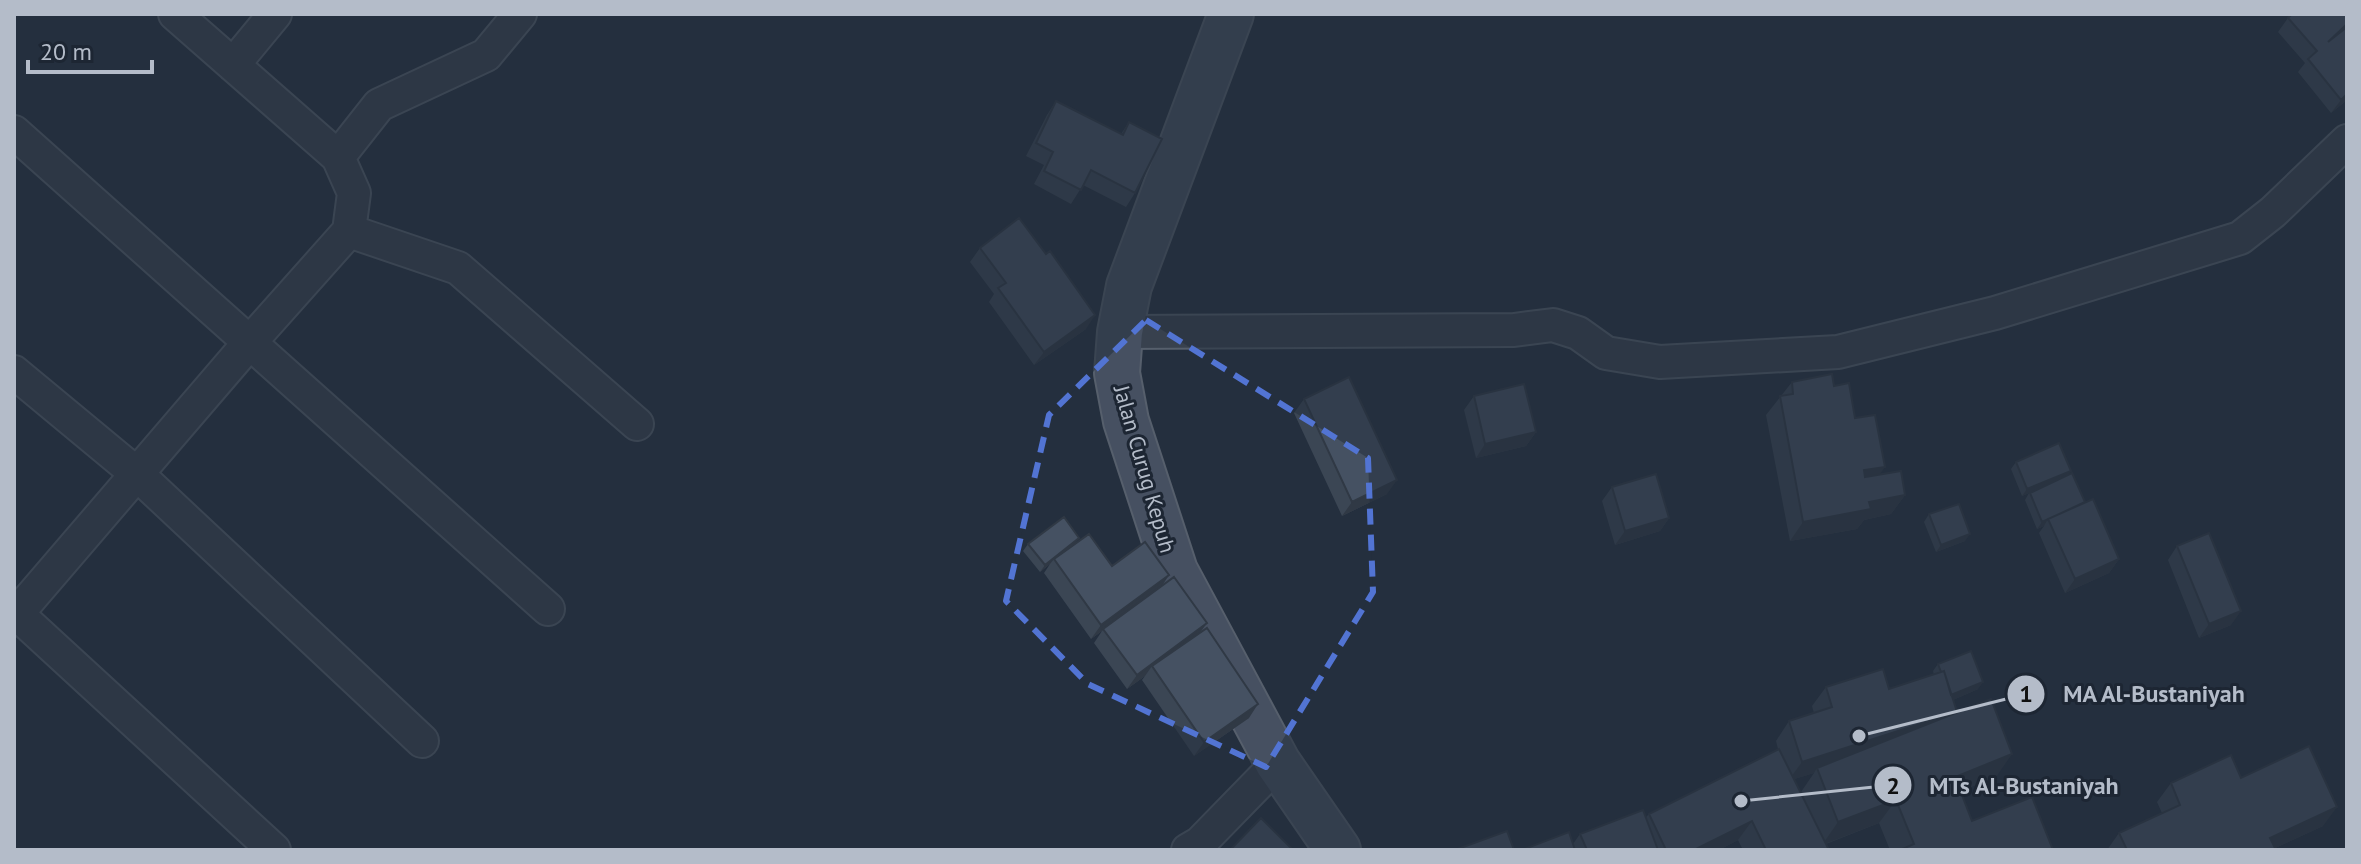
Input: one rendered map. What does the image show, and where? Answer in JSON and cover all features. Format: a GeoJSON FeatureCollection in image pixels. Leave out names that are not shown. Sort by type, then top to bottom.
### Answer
{"type":"FeatureCollection","features":[{"type":"Feature","properties":{"kind":"street"},"geometry":{"type":"LineString","coordinates":[[175,14],[338,157],[354,193],[349,231],[15,614],[274,850]]}},
{"type":"Feature","properties":{"kind":"street"},"geometry":{"type":"LineString","coordinates":[[233,65],[275,14]]}},
{"type":"Feature","properties":{"kind":"street"},"geometry":{"type":"LineString","coordinates":[[338,157],[379,105],[486,55],[520,14]]}},
{"type":"Feature","properties":{"kind":"street","name":"Jalan Curug Kepuh"},"geometry":{"type":"LineString","coordinates":[[1231,14],[1129,286],[1120,332],[1117,373],[1126,421],[1175,571],[1278,763],[1338,850]]}},
{"type":"Feature","properties":{"kind":"street"},"geometry":{"type":"LineString","coordinates":[[14,132],[548,609]]}},
{"type":"Feature","properties":{"kind":"street"},"geometry":{"type":"LineString","coordinates":[[1120,332],[1514,330],[1553,325],[1578,333],[1606,353],[1660,362],[1838,352],[1995,313],[2240,238],[2273,212],[2347,141]]}},
{"type":"Feature","properties":{"kind":"street"},"geometry":{"type":"LineString","coordinates":[[349,231],[458,268],[637,424]]}},
{"type":"Feature","properties":{"kind":"street"},"geometry":{"type":"LineString","coordinates":[[14,372],[137,474],[422,741]]}},
{"type":"Feature","properties":{"kind":"street"},"geometry":{"type":"LineString","coordinates":[[1188,850],[1200,843],[1278,763]]}},
{"type":"Feature","properties":{"kind":"highlighted area"},"geometry":{"type":"Polygon","coordinates":[[[1146,320],[1368,458],[1373,592],[1266,767],[1088,684],[1006,601],[1049,415],[1146,320]]]}},
{"type":"Feature","properties":{"kind":"building"},"geometry":{"type":"Polygon","coordinates":[[[2292,14],[2347,14],[2347,24],[2328,42],[2347,27],[2347,94],[2341,100],[2308,59],[2317,51],[2288,18],[2292,14]]]}},
{"type":"Feature","properties":{"kind":"building"},"geometry":{"type":"Polygon","coordinates":[[[1056,101],[1123,135],[1129,122],[1162,139],[1135,193],[1091,170],[1081,190],[1044,171],[1053,152],[1036,143],[1056,101]]]}},
{"type":"Feature","properties":{"kind":"building"},"geometry":{"type":"Polygon","coordinates":[[[1019,218],[1046,254],[1050,251],[1095,315],[1044,352],[998,288],[1006,283],[980,248],[1019,218]]]}},
{"type":"Feature","properties":{"kind":"building"},"geometry":{"type":"Polygon","coordinates":[[[1832,374],[1834,386],[1849,383],[1855,418],[1875,415],[1885,467],[1864,470],[1865,477],[1901,471],[1905,495],[1869,502],[1871,509],[1803,522],[1780,396],[1793,394],[1792,382],[1832,374]]]}},
{"type":"Feature","properties":{"kind":"building"},"geometry":{"type":"Polygon","coordinates":[[[1349,377],[1397,480],[1352,502],[1304,399],[1349,377]]]}},
{"type":"Feature","properties":{"kind":"building"},"geometry":{"type":"Polygon","coordinates":[[[1524,384],[1536,432],[1485,444],[1474,396],[1524,384]]]}},
{"type":"Feature","properties":{"kind":"building"},"geometry":{"type":"Polygon","coordinates":[[[2059,443],[2071,471],[2027,489],[2016,462],[2059,443]]]}},
{"type":"Feature","properties":{"kind":"building"},"geometry":{"type":"Polygon","coordinates":[[[2072,473],[2085,502],[2042,522],[2030,493],[2072,473]]]}},
{"type":"Feature","properties":{"kind":"building"},"geometry":{"type":"Polygon","coordinates":[[[1656,474],[1669,518],[1625,531],[1612,487],[1656,474]]]}},
{"type":"Feature","properties":{"kind":"building"},"geometry":{"type":"Polygon","coordinates":[[[2093,499],[2119,559],[2075,579],[2048,519],[2093,499]]]}},
{"type":"Feature","properties":{"kind":"building"},"geometry":{"type":"Polygon","coordinates":[[[1959,504],[1970,534],[1941,545],[1929,514],[1959,504]]]}},
{"type":"Feature","properties":{"kind":"building"},"geometry":{"type":"Polygon","coordinates":[[[1064,517],[1079,538],[1045,565],[1028,544],[1064,517]]]}},
{"type":"Feature","properties":{"kind":"building"},"geometry":{"type":"Polygon","coordinates":[[[2209,533],[2241,611],[2209,624],[2177,546],[2209,533]]]}},
{"type":"Feature","properties":{"kind":"building"},"geometry":{"type":"Polygon","coordinates":[[[1089,534],[1112,566],[1145,542],[1169,575],[1101,625],[1054,559],[1089,534]]]}},
{"type":"Feature","properties":{"kind":"building"},"geometry":{"type":"Polygon","coordinates":[[[1174,577],[1207,623],[1137,675],[1103,629],[1174,577]]]}},
{"type":"Feature","properties":{"kind":"building"},"geometry":{"type":"Polygon","coordinates":[[[1207,628],[1258,704],[1204,742],[1152,666],[1207,628]]]}},
{"type":"Feature","properties":{"kind":"building"},"geometry":{"type":"Polygon","coordinates":[[[1971,651],[1983,682],[1951,695],[1944,671],[1941,672],[1938,664],[1971,651]]]}},
{"type":"Feature","properties":{"kind":"building"},"geometry":{"type":"Polygon","coordinates":[[[1883,669],[1889,689],[1944,671],[1957,712],[1802,762],[1789,721],[1832,707],[1826,687],[1883,669]]]}},
{"type":"Feature","properties":{"kind":"building"},"geometry":{"type":"Polygon","coordinates":[[[1991,699],[2012,754],[1955,777],[1972,821],[2032,797],[2053,850],[1900,850],[1914,844],[1896,800],[1838,822],[1817,768],[1991,699]]]}},
{"type":"Feature","properties":{"kind":"building"},"geometry":{"type":"Polygon","coordinates":[[[2309,746],[2337,807],[2270,838],[2276,850],[2127,850],[2119,833],[2180,805],[2171,783],[2231,755],[2241,778],[2309,746]]]}},
{"type":"Feature","properties":{"kind":"building"},"geometry":{"type":"Polygon","coordinates":[[[1779,749],[1829,850],[1766,850],[1752,821],[1694,850],[1666,850],[1649,814],[1779,749]]]}},
{"type":"Feature","properties":{"kind":"building"},"geometry":{"type":"Polygon","coordinates":[[[1643,810],[1658,850],[1587,850],[1580,834],[1643,810]]]}},
{"type":"Feature","properties":{"kind":"building"},"geometry":{"type":"Polygon","coordinates":[[[1261,818],[1293,850],[1230,850],[1261,818]]]}},
{"type":"Feature","properties":{"kind":"building"},"geometry":{"type":"Polygon","coordinates":[[[1507,831],[1514,850],[1455,850],[1507,831]]]}},
{"type":"Feature","properties":{"kind":"building"},"geometry":{"type":"Polygon","coordinates":[[[1569,832],[1575,850],[1522,850],[1569,832]]]}},
{"type":"Feature","properties":{"kind":"place","name":"MA Al-Bustaniyah"},"geometry":{"type":"Point","coordinates":[1859,736]}},
{"type":"Feature","properties":{"kind":"place","name":"MTs Al-Bustaniyah"},"geometry":{"type":"Point","coordinates":[1741,801]}}]}
